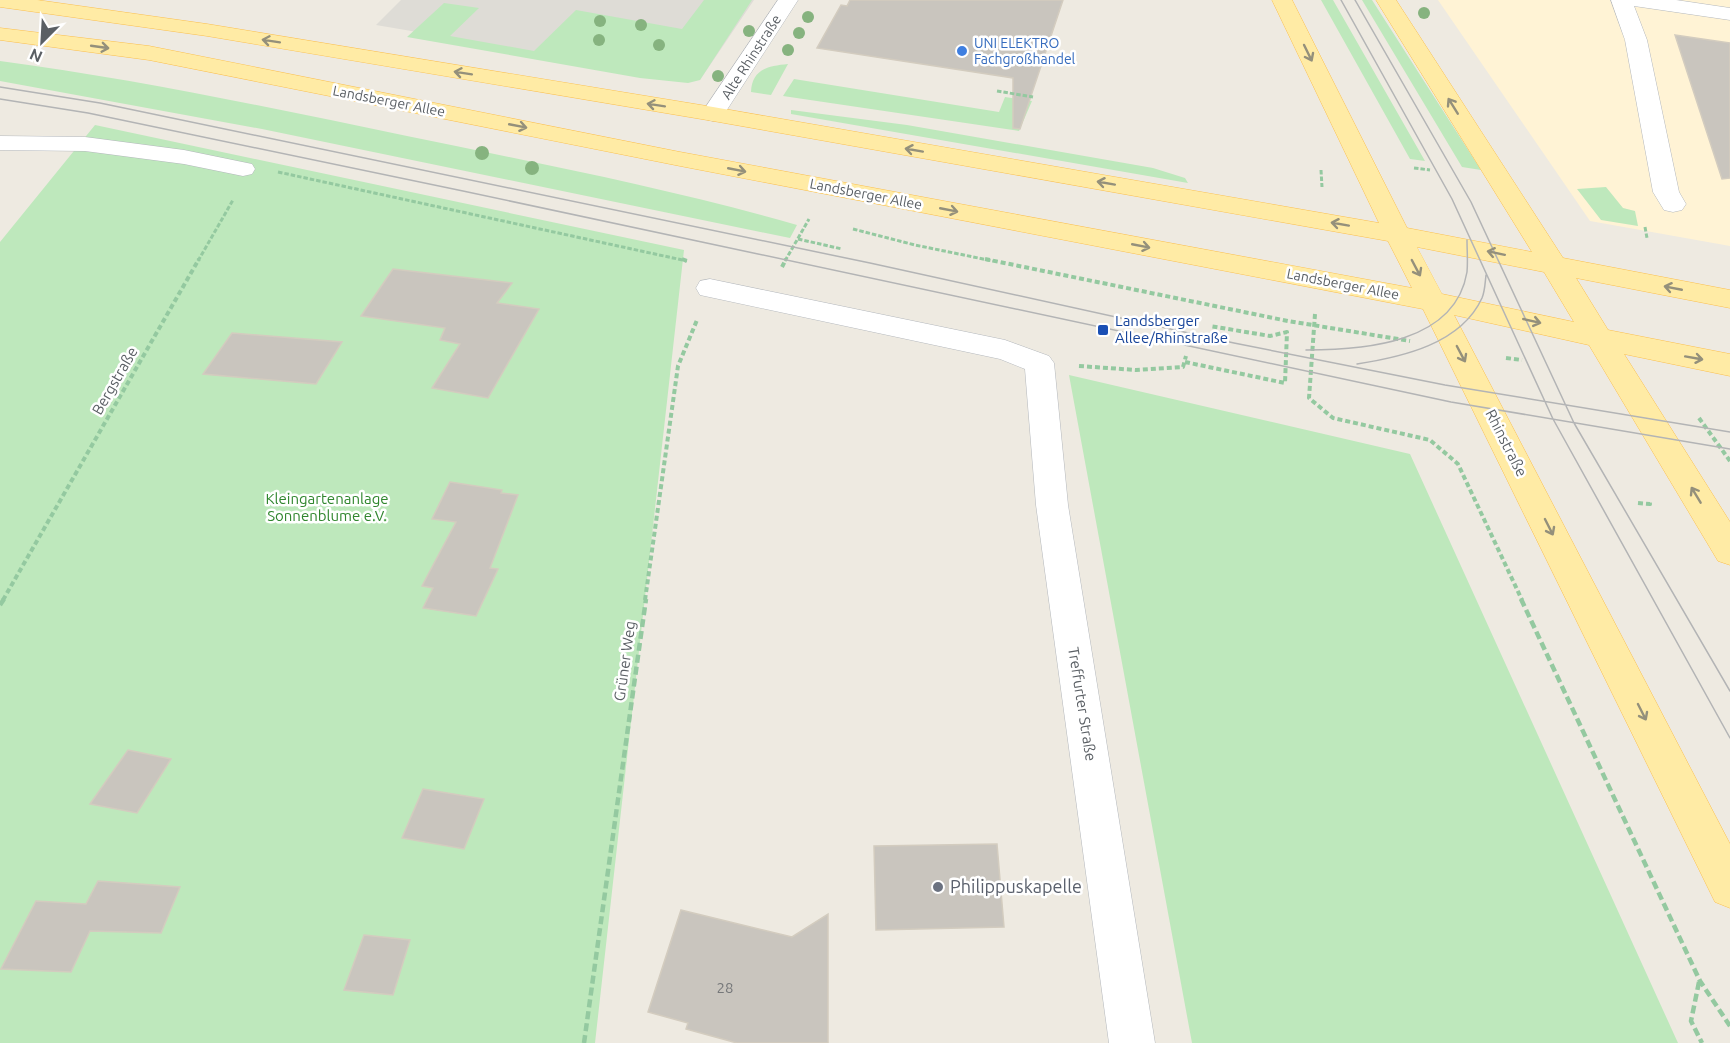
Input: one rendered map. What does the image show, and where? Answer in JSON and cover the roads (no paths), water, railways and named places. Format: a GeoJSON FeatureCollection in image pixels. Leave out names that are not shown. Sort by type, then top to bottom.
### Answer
{"type":"FeatureCollection","features":[{"type":"Feature","properties":{"kind":"main road","name":"Rhinstraße"},"geometry":{"type":"LineString","coordinates":[[1282,0],[1397,234],[1434,302],[1730,887]]}},
{"type":"Feature","properties":{"kind":"main road"},"geometry":{"type":"LineString","coordinates":[[1386,0],[1554,265],[1596,337],[1730,551]]}},
{"type":"Feature","properties":{"kind":"main road"},"geometry":{"type":"LineString","coordinates":[[0,1],[207,30],[713,114],[1397,234],[1730,299]]}},
{"type":"Feature","properties":{"kind":"main road","name":"Landsberger Allee"},"geometry":{"type":"LineString","coordinates":[[0,34],[149,53],[680,159],[1526,320],[1648,350],[1730,365]]}},
{"type":"Feature","properties":{"kind":"street","name":"Alte Rhinstraße"},"geometry":{"type":"LineString","coordinates":[[713,114],[788,0]]}},
{"type":"Feature","properties":{"kind":"street"},"geometry":{"type":"LineString","coordinates":[[1621,0],[1636,40],[1666,192],[1673,204]]}},
{"type":"Feature","properties":{"kind":"street"},"geometry":{"type":"LineString","coordinates":[[1634,0],[1730,14]]}},
{"type":"Feature","properties":{"kind":"street"},"geometry":{"type":"LineString","coordinates":[[0,143],[85,144],[184,157],[243,169]]}},
{"type":"Feature","properties":{"kind":"street","name":"Treffurter Straße"},"geometry":{"type":"LineString","coordinates":[[710,288],[1005,350],[1039,363],[1052,505],[1132,1043]]}},
{"type":"Feature","properties":{"kind":"tram line"},"geometry":{"type":"LineString","coordinates":[[1341,0],[1452,199],[1545,401]]}},
{"type":"Feature","properties":{"kind":"tram line"},"geometry":{"type":"LineString","coordinates":[[1355,0],[1471,202],[1566,405]]}},
{"type":"Feature","properties":{"kind":"tram line"},"geometry":{"type":"LineString","coordinates":[[0,87],[100,103],[870,263],[1234,343],[1445,385],[1545,401]]}},
{"type":"Feature","properties":{"kind":"tram line"},"geometry":{"type":"LineString","coordinates":[[0,99],[88,113],[1451,402],[1553,419]]}},
{"type":"Feature","properties":{"kind":"tram line"},"geometry":{"type":"LineString","coordinates":[[1306,350],[1354,348],[1379,344],[1403,338],[1426,328],[1445,315],[1459,296],[1467,272],[1467,240]]}},
{"type":"Feature","properties":{"kind":"tram line"},"geometry":{"type":"LineString","coordinates":[[1357,364],[1393,357],[1428,346],[1460,327],[1482,298],[1486,275]]}},
{"type":"Feature","properties":{"kind":"tram line"},"geometry":{"type":"LineString","coordinates":[[1545,401],[1566,405]]}},
{"type":"Feature","properties":{"kind":"tram line"},"geometry":{"type":"LineString","coordinates":[[1545,401],[1553,419]]}},
{"type":"Feature","properties":{"kind":"tram line"},"geometry":{"type":"LineString","coordinates":[[1566,405],[1730,432]]}},
{"type":"Feature","properties":{"kind":"tram line"},"geometry":{"type":"LineString","coordinates":[[1566,405],[1574,423]]}},
{"type":"Feature","properties":{"kind":"tram line"},"geometry":{"type":"LineString","coordinates":[[1553,419],[1574,423]]}},
{"type":"Feature","properties":{"kind":"tram line"},"geometry":{"type":"LineString","coordinates":[[1553,419],[1730,738]]}},
{"type":"Feature","properties":{"kind":"tram line"},"geometry":{"type":"LineString","coordinates":[[1574,423],[1730,449]]}},
{"type":"Feature","properties":{"kind":"tram line"},"geometry":{"type":"LineString","coordinates":[[1574,423],[1730,691]]}},
{"type":"Feature","properties":{"kind":"place","name":"UNI ELEKTRO Fachgroßhandel"},"geometry":{"type":"Point","coordinates":[962,51]}},
{"type":"Feature","properties":{"kind":"place","name":"Landsberger Allee/Rhinstraße"},"geometry":{"type":"Point","coordinates":[1103,330]}},
{"type":"Feature","properties":{"kind":"place","name":"Philippuskapelle"},"geometry":{"type":"Point","coordinates":[938,887]}},
{"type":"Feature","properties":{"kind":"park label","name":"Kleingartenanlage Sonnenblume e.V."},"geometry":{"type":"Point","coordinates":[327,508]}}]}
